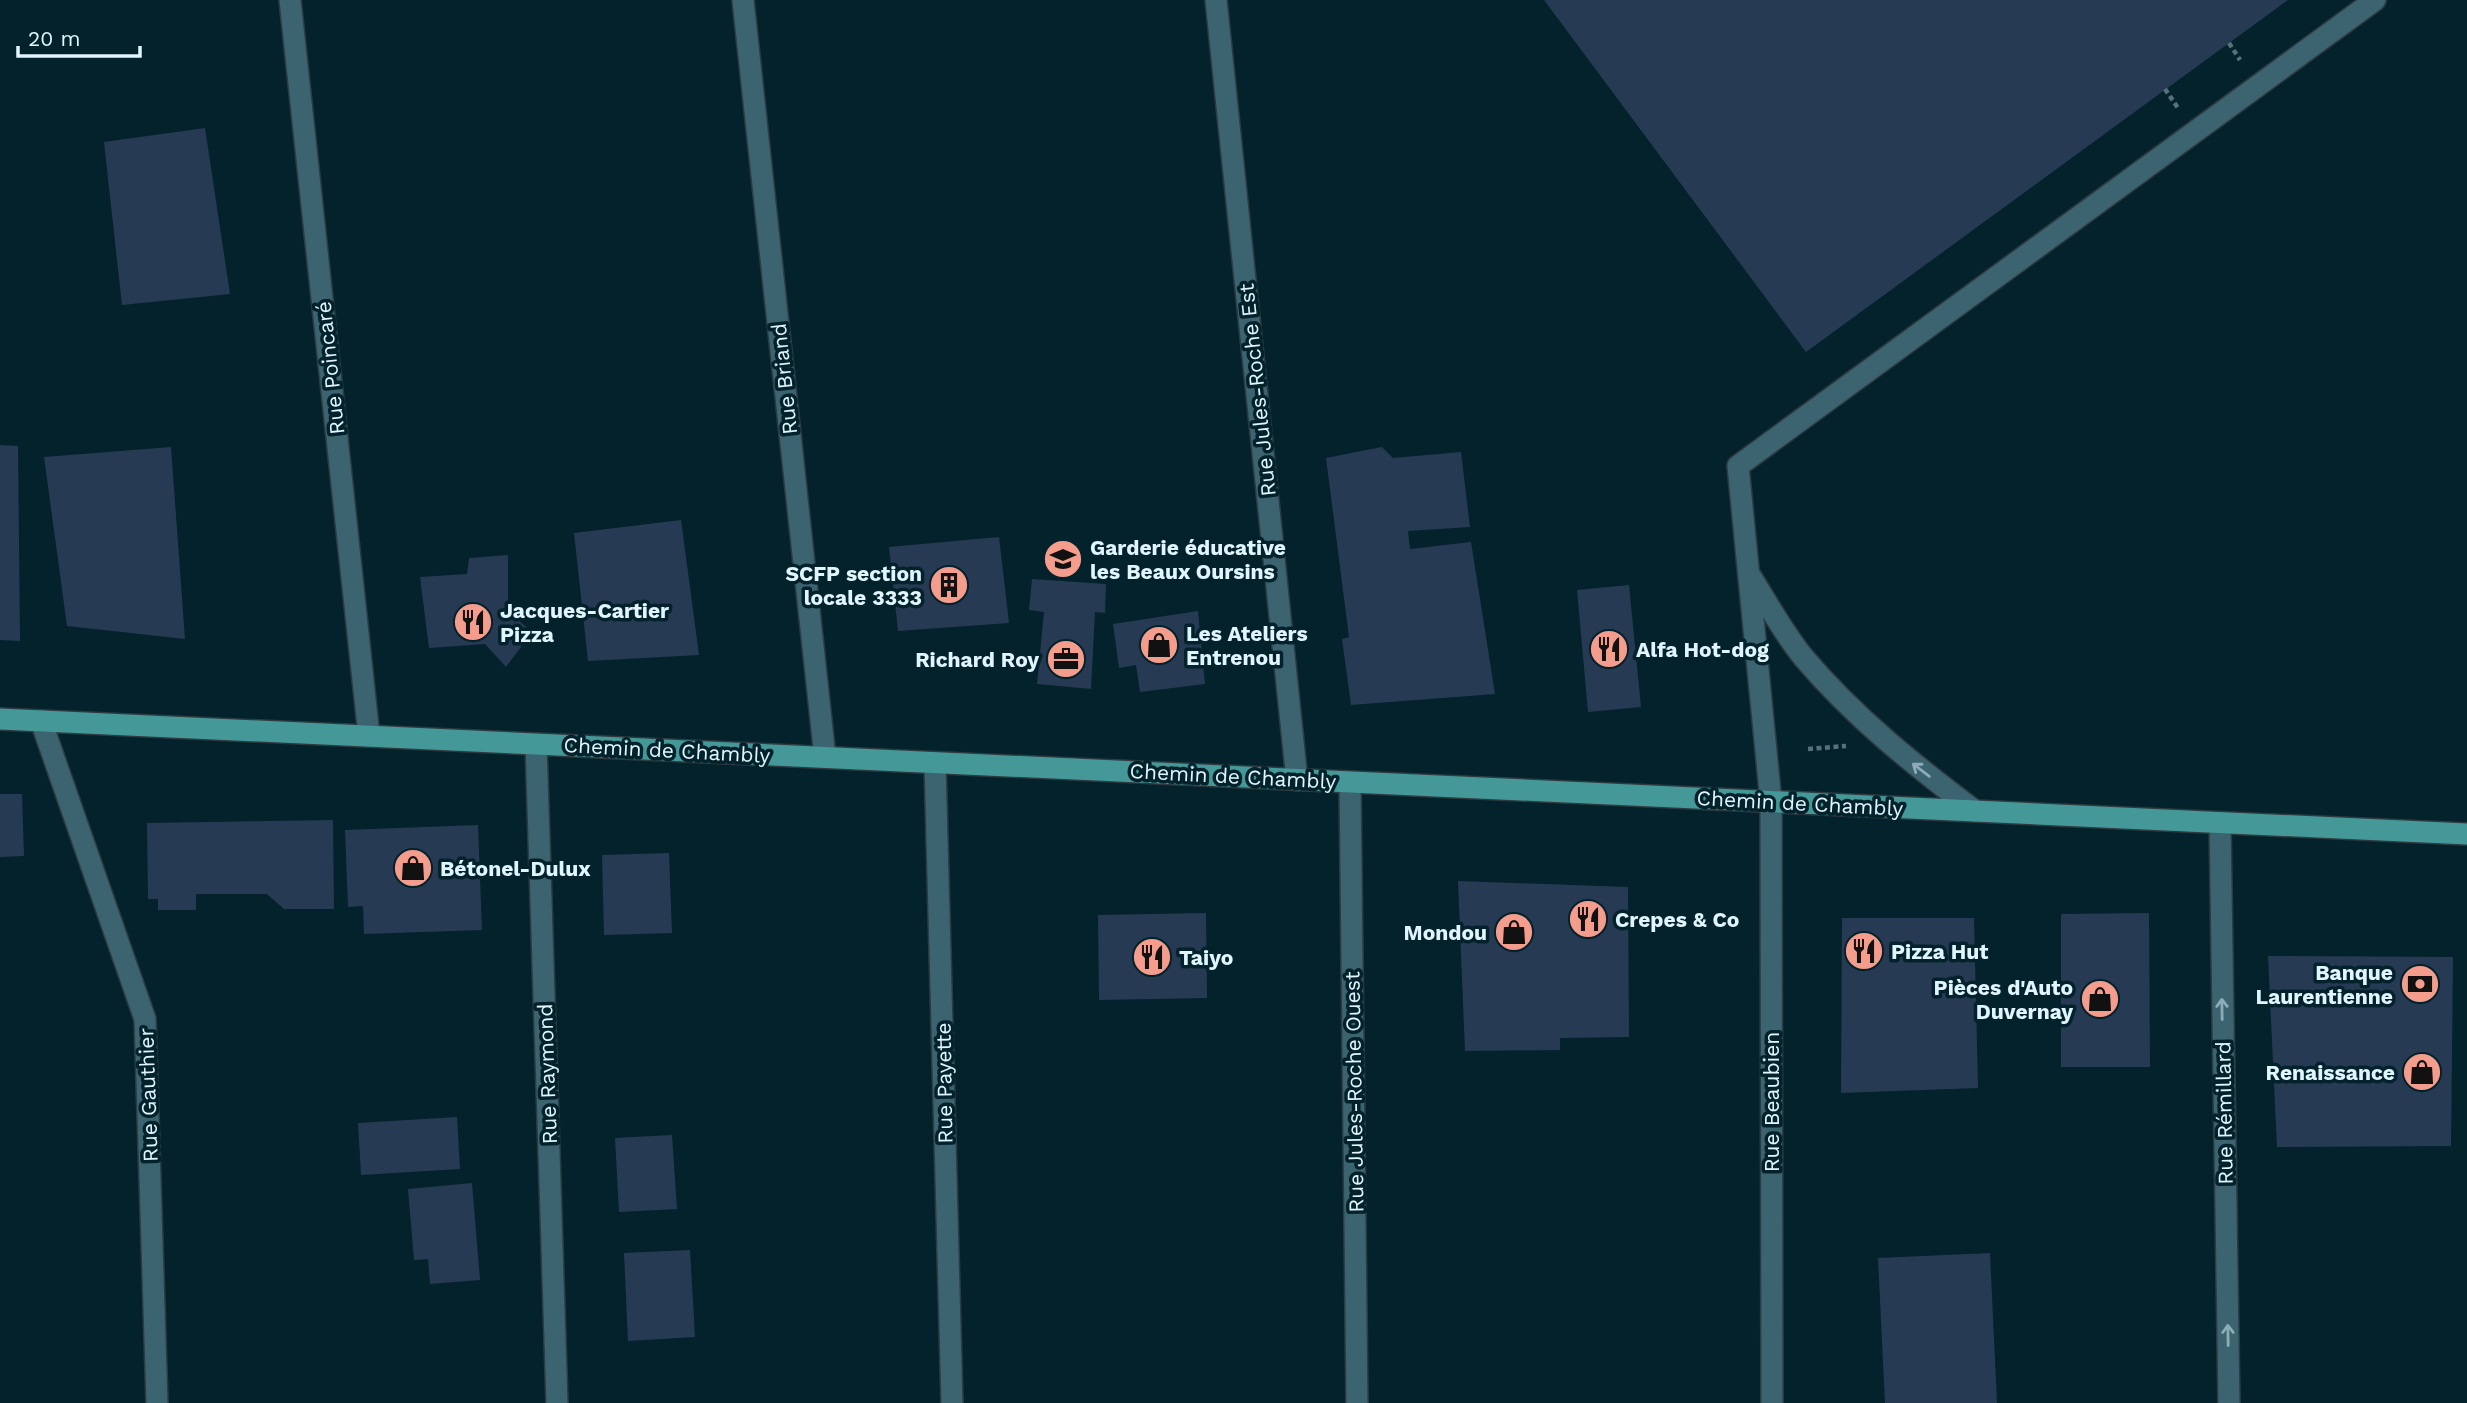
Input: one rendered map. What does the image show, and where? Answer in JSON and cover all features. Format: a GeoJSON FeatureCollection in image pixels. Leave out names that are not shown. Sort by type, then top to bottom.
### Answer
{"type":"FeatureCollection","features":[{"type":"Feature","properties":{"kind":"main road","name":"Chemin de Chambly"},"geometry":{"type":"LineString","coordinates":[[0,719],[2467,834]]}},
{"type":"Feature","properties":{"kind":"street","name":"Rue Poincaré"},"geometry":{"type":"LineString","coordinates":[[290,0],[369,736]]}},
{"type":"Feature","properties":{"kind":"street","name":"Rue Briand"},"geometry":{"type":"LineString","coordinates":[[743,0],[825,757]]}},
{"type":"Feature","properties":{"kind":"street","name":"Rue Jules-Roche Est"},"geometry":{"type":"LineString","coordinates":[[1216,0],[1297,780]]}},
{"type":"Feature","properties":{"kind":"street","name":"Rue Beaubien"},"geometry":{"type":"LineString","coordinates":[[1772,1403],[1771,802],[1738,466],[2375,0]]}},
{"type":"Feature","properties":{"kind":"street"},"geometry":{"type":"LineString","coordinates":[[1749,573],[1802,656],[1850,708],[1909,761],[1975,811]]}},
{"type":"Feature","properties":{"kind":"street","name":"Rue Gauthier"},"geometry":{"type":"LineString","coordinates":[[41,721],[145,1019],[157,1403]]}},
{"type":"Feature","properties":{"kind":"street","name":"Rue Raymond"},"geometry":{"type":"LineString","coordinates":[[536,744],[557,1403]]}},
{"type":"Feature","properties":{"kind":"street","name":"Rue Payette"},"geometry":{"type":"LineString","coordinates":[[935,763],[952,1403]]}},
{"type":"Feature","properties":{"kind":"street","name":"Rue Jules-Roche Ouest"},"geometry":{"type":"LineString","coordinates":[[1350,782],[1357,1403]]}},
{"type":"Feature","properties":{"kind":"street","name":"Rue Rémillard"},"geometry":{"type":"LineString","coordinates":[[2220,822],[2229,1403]]}},
{"type":"Feature","properties":{"kind":"path"},"geometry":{"type":"LineString","coordinates":[[1808,749],[1850,745]]}},
{"type":"Feature","properties":{"kind":"building"},"geometry":{"type":"Polygon","coordinates":[[[1544,0],[2288,0],[1806,352],[1544,0]]]}},
{"type":"Feature","properties":{"kind":"building"},"geometry":{"type":"Polygon","coordinates":[[[205,128],[230,294],[122,305],[104,142],[205,128]]]}},
{"type":"Feature","properties":{"kind":"building"},"geometry":{"type":"Polygon","coordinates":[[[0,445],[18,446],[20,641],[0,640],[0,445]]]}},
{"type":"Feature","properties":{"kind":"building"},"geometry":{"type":"Polygon","coordinates":[[[171,447],[185,639],[67,626],[44,457],[171,447]]]}},
{"type":"Feature","properties":{"kind":"building"},"geometry":{"type":"Polygon","coordinates":[[[1382,447],[1393,458],[1461,452],[1470,527],[1408,531],[1410,549],[1471,542],[1495,694],[1351,705],[1342,639],[1349,637],[1326,458],[1382,447]]]}},
{"type":"Feature","properties":{"kind":"building"},"geometry":{"type":"Polygon","coordinates":[[[681,520],[699,655],[588,661],[574,533],[681,520]]]}},
{"type":"Feature","properties":{"kind":"building","name":"SCFP section locale 3333"},"geometry":{"type":"Polygon","coordinates":[[[999,537],[1009,623],[898,631],[889,547],[999,537]]]}},
{"type":"Feature","properties":{"kind":"building","name":"Jacques-Cartier Pizza"},"geometry":{"type":"Polygon","coordinates":[[[508,555],[508,611],[532,632],[506,667],[485,644],[429,648],[420,577],[467,574],[469,558],[508,555]]]}},
{"type":"Feature","properties":{"kind":"building","name":"Garderie éducative les Beaux Oursins"},"geometry":{"type":"Polygon","coordinates":[[[1032,579],[1106,584],[1105,613],[1095,612],[1091,689],[1037,684],[1044,612],[1029,610],[1032,579]]]}},
{"type":"Feature","properties":{"kind":"building","name":"Alfa Hot-dog"},"geometry":{"type":"Polygon","coordinates":[[[1629,585],[1641,707],[1588,712],[1577,590],[1629,585]]]}},
{"type":"Feature","properties":{"kind":"building","name":"Les Ateliers Entrenou"},"geometry":{"type":"Polygon","coordinates":[[[1198,611],[1205,684],[1140,692],[1136,665],[1119,668],[1113,624],[1198,611]]]}},
{"type":"Feature","properties":{"kind":"building"},"geometry":{"type":"Polygon","coordinates":[[[0,794],[22,794],[24,856],[0,857],[0,794]]]}},
{"type":"Feature","properties":{"kind":"building"},"geometry":{"type":"Polygon","coordinates":[[[333,820],[334,909],[284,909],[267,894],[196,894],[196,910],[158,910],[158,899],[148,899],[147,823],[333,820]]]}},
{"type":"Feature","properties":{"kind":"building","name":"Bétonel-Dulux"},"geometry":{"type":"Polygon","coordinates":[[[478,825],[482,930],[364,934],[363,906],[348,907],[345,830],[478,825]]]}},
{"type":"Feature","properties":{"kind":"building"},"geometry":{"type":"Polygon","coordinates":[[[669,853],[672,933],[604,935],[602,855],[669,853]]]}},
{"type":"Feature","properties":{"kind":"building"},"geometry":{"type":"Polygon","coordinates":[[[1458,881],[1628,887],[1629,1037],[1560,1038],[1560,1050],[1465,1051],[1458,881]]]}},
{"type":"Feature","properties":{"kind":"building","name":"Taiyo"},"geometry":{"type":"Polygon","coordinates":[[[1206,913],[1207,998],[1099,1000],[1098,915],[1206,913]]]}},
{"type":"Feature","properties":{"kind":"building"},"geometry":{"type":"Polygon","coordinates":[[[2149,913],[2150,1067],[2061,1067],[2061,914],[2149,913]]]}},
{"type":"Feature","properties":{"kind":"building"},"geometry":{"type":"Polygon","coordinates":[[[1842,918],[1974,918],[1978,1088],[1841,1093],[1842,918]]]}},
{"type":"Feature","properties":{"kind":"building"},"geometry":{"type":"Polygon","coordinates":[[[2268,956],[2453,957],[2451,1146],[2277,1147],[2268,956]]]}},
{"type":"Feature","properties":{"kind":"building"},"geometry":{"type":"Polygon","coordinates":[[[457,1117],[460,1169],[361,1175],[358,1123],[457,1117]]]}},
{"type":"Feature","properties":{"kind":"building"},"geometry":{"type":"Polygon","coordinates":[[[672,1135],[677,1209],[619,1212],[615,1138],[672,1135]]]}},
{"type":"Feature","properties":{"kind":"building"},"geometry":{"type":"Polygon","coordinates":[[[472,1183],[480,1280],[430,1284],[428,1259],[414,1260],[408,1189],[472,1183]]]}},
{"type":"Feature","properties":{"kind":"building"},"geometry":{"type":"Polygon","coordinates":[[[690,1250],[695,1337],[628,1341],[624,1253],[690,1250]]]}},
{"type":"Feature","properties":{"kind":"building"},"geometry":{"type":"Polygon","coordinates":[[[1990,1253],[1997,1403],[1885,1403],[1878,1258],[1990,1253]]]}},
{"type":"Feature","properties":{"kind":"place","name":"Garderie éducative les Beaux Oursins"},"geometry":{"type":"Point","coordinates":[1063,559]}},
{"type":"Feature","properties":{"kind":"place","name":"SCFP section locale 3333"},"geometry":{"type":"Point","coordinates":[949,585]}},
{"type":"Feature","properties":{"kind":"place","name":"Jacques-Cartier Pizza"},"geometry":{"type":"Point","coordinates":[473,622]}},
{"type":"Feature","properties":{"kind":"place","name":"Les Ateliers Entrenou"},"geometry":{"type":"Point","coordinates":[1159,645]}},
{"type":"Feature","properties":{"kind":"place","name":"Alfa Hot-dog"},"geometry":{"type":"Point","coordinates":[1609,649]}},
{"type":"Feature","properties":{"kind":"place","name":"Richard Roy"},"geometry":{"type":"Point","coordinates":[1066,659]}},
{"type":"Feature","properties":{"kind":"place","name":"Bétonel-Dulux"},"geometry":{"type":"Point","coordinates":[413,868]}},
{"type":"Feature","properties":{"kind":"place","name":"Crepes & Co"},"geometry":{"type":"Point","coordinates":[1588,919]}},
{"type":"Feature","properties":{"kind":"place","name":"Mondou"},"geometry":{"type":"Point","coordinates":[1514,932]}},
{"type":"Feature","properties":{"kind":"place","name":"Pizza Hut"},"geometry":{"type":"Point","coordinates":[1864,951]}},
{"type":"Feature","properties":{"kind":"place","name":"Taiyo"},"geometry":{"type":"Point","coordinates":[1152,957]}},
{"type":"Feature","properties":{"kind":"place","name":"Banque Laurentienne"},"geometry":{"type":"Point","coordinates":[2420,984]}},
{"type":"Feature","properties":{"kind":"place","name":"Pièces d'Auto Duvernay"},"geometry":{"type":"Point","coordinates":[2100,999]}},
{"type":"Feature","properties":{"kind":"place","name":"Renaissance"},"geometry":{"type":"Point","coordinates":[2422,1072]}}]}
